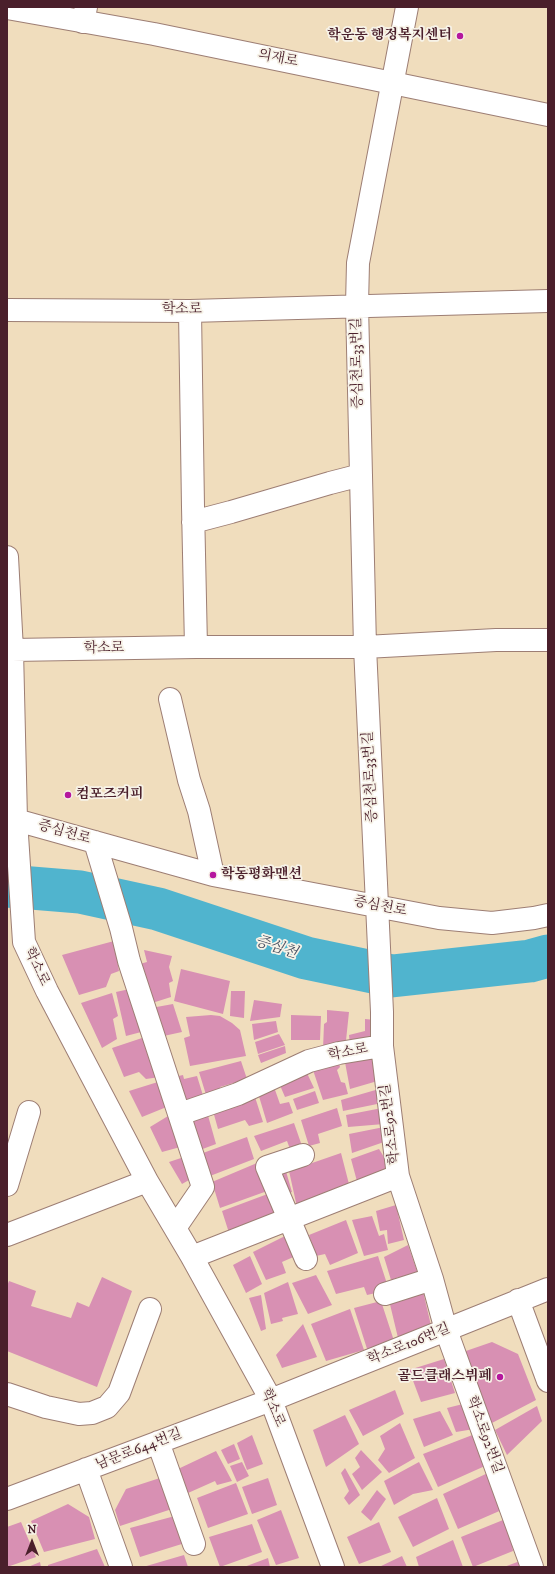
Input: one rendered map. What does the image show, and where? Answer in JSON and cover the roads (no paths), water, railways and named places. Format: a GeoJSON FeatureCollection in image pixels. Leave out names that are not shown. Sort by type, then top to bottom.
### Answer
{"type":"FeatureCollection","features":[{"type":"Feature","properties":{"kind":"street","name":"증심천로33번길"},"geometry":{"type":"LineString","coordinates":[[382,1012],[365,647],[357,305],[358,263],[407,7]]}},
{"type":"Feature","properties":{"kind":"street","name":"의재로"},"geometry":{"type":"LineString","coordinates":[[7,8],[84,14],[154,34],[548,115]]}},
{"type":"Feature","properties":{"kind":"street","name":"학소로"},"geometry":{"type":"LineString","coordinates":[[7,310],[190,311],[357,305],[548,301]]}},
{"type":"Feature","properties":{"kind":"street"},"geometry":{"type":"LineString","coordinates":[[190,311],[196,647]]}},
{"type":"Feature","properties":{"kind":"street"},"geometry":{"type":"LineString","coordinates":[[193,514],[231,512],[323,484],[361,475]]}},
{"type":"Feature","properties":{"kind":"street","name":"학소로"},"geometry":{"type":"LineString","coordinates":[[7,557],[12,650],[10,696],[12,820],[24,942],[47,991],[146,1181],[192,1257],[271,1400],[333,1567]]}},
{"type":"Feature","properties":{"kind":"street"},"geometry":{"type":"LineString","coordinates":[[365,647],[496,640],[548,640]]}},
{"type":"Feature","properties":{"kind":"street","name":"학소로"},"geometry":{"type":"LineString","coordinates":[[12,650],[196,647],[365,647]]}},
{"type":"Feature","properties":{"kind":"street"},"geometry":{"type":"LineString","coordinates":[[170,699],[189,780],[199,811],[213,875]]}},
{"type":"Feature","properties":{"kind":"street","name":"증심천로"},"geometry":{"type":"LineString","coordinates":[[12,820],[213,875],[439,918],[492,923],[548,915]]}},
{"type":"Feature","properties":{"kind":"street"},"geometry":{"type":"LineString","coordinates":[[95,842],[121,928],[128,961],[204,1187],[175,1228]]}},
{"type":"Feature","properties":{"kind":"street","name":"학소로92번길"},"geometry":{"type":"LineString","coordinates":[[382,1012],[382,1046],[398,1176],[432,1279],[446,1330],[532,1567]]}},
{"type":"Feature","properties":{"kind":"street","name":"학소로"},"geometry":{"type":"LineString","coordinates":[[180,1114],[238,1094],[310,1061],[339,1053],[382,1046]]}},
{"type":"Feature","properties":{"kind":"street"},"geometry":{"type":"LineString","coordinates":[[7,1185],[29,1112]]}},
{"type":"Feature","properties":{"kind":"street"},"geometry":{"type":"LineString","coordinates":[[303,1156],[267,1167],[306,1260]]}},
{"type":"Feature","properties":{"kind":"street"},"geometry":{"type":"LineString","coordinates":[[192,1257],[398,1176]]}},
{"type":"Feature","properties":{"kind":"street"},"geometry":{"type":"LineString","coordinates":[[7,1235],[146,1181]]}},
{"type":"Feature","properties":{"kind":"street"},"geometry":{"type":"LineString","coordinates":[[385,1294],[432,1279]]}},
{"type":"Feature","properties":{"kind":"street","name":"학소로106번길"},"geometry":{"type":"LineString","coordinates":[[271,1400],[548,1289]]}},
{"type":"Feature","properties":{"kind":"street"},"geometry":{"type":"LineString","coordinates":[[518,1300],[548,1381]]}},
{"type":"Feature","properties":{"kind":"street"},"geometry":{"type":"LineString","coordinates":[[7,1394],[46,1407],[79,1414],[92,1413],[107,1407],[119,1393],[150,1309]]}},
{"type":"Feature","properties":{"kind":"street","name":"남문로644번길"},"geometry":{"type":"LineString","coordinates":[[7,1499],[271,1400]]}},
{"type":"Feature","properties":{"kind":"street"},"geometry":{"type":"LineString","coordinates":[[158,1442],[194,1544]]}},
{"type":"Feature","properties":{"kind":"street"},"geometry":{"type":"LineString","coordinates":[[86,1469],[121,1567]]}},
{"type":"Feature","properties":{"kind":"waterway","name":"증심천"},"geometry":{"type":"LineString","coordinates":[[7,886],[80,892],[158,909],[306,958],[392,976],[530,961],[548,956]]}},
{"type":"Feature","properties":{"kind":"place","name":"학운동 행정복지센터"},"geometry":{"type":"Point","coordinates":[460,36]}},
{"type":"Feature","properties":{"kind":"place","name":"컴포즈커피"},"geometry":{"type":"Point","coordinates":[68,795]}},
{"type":"Feature","properties":{"kind":"place","name":"학동평화맨션"},"geometry":{"type":"Point","coordinates":[213,875]}},
{"type":"Feature","properties":{"kind":"place","name":"골드클래스뷔페"},"geometry":{"type":"Point","coordinates":[500,1377]}}]}
